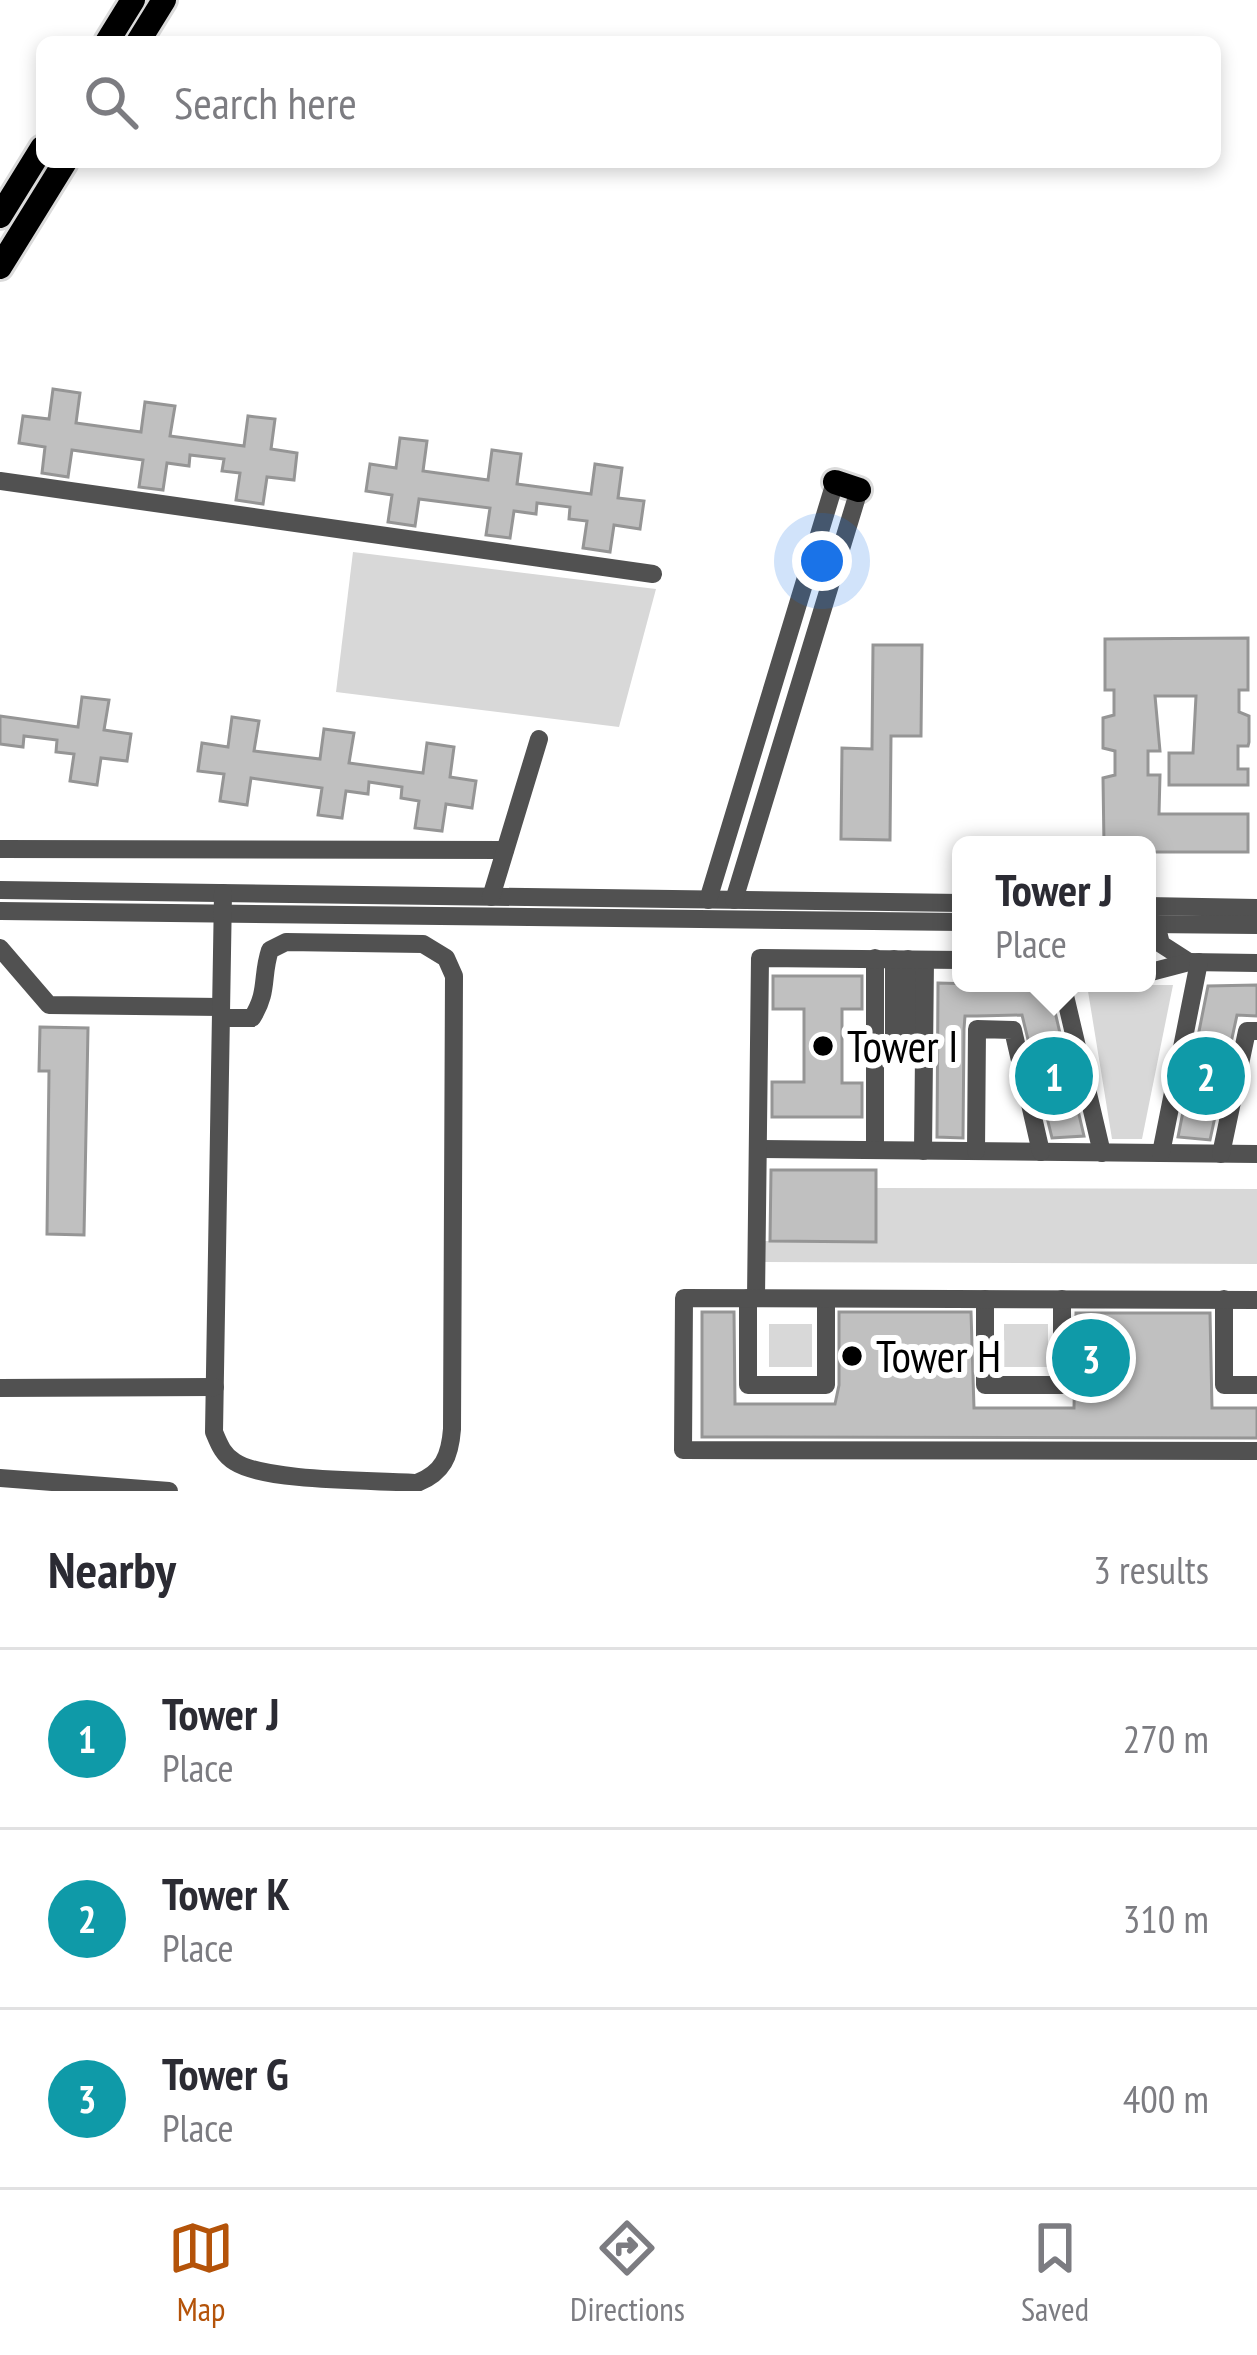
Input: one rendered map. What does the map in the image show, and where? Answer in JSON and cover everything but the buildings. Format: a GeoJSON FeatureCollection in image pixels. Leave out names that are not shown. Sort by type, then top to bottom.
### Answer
{"type":"FeatureCollection","features":[{"type":"Feature","properties":{"kind":"main road"},"geometry":{"type":"LineString","coordinates":[[111,36],[133,0]]}},
{"type":"Feature","properties":{"kind":"main road"},"geometry":{"type":"LineString","coordinates":[[142,36],[164,0]]}},
{"type":"Feature","properties":{"kind":"main road"},"geometry":{"type":"LineString","coordinates":[[0,216],[36,158]]}},
{"type":"Feature","properties":{"kind":"main road"},"geometry":{"type":"LineString","coordinates":[[0,267],[61,168]]}},
{"type":"Feature","properties":{"kind":"street"},"geometry":{"type":"LineString","coordinates":[[0,481],[653,574]]}},
{"type":"Feature","properties":{"kind":"street"},"geometry":{"type":"LineString","coordinates":[[708,900],[847,486],[734,900]]}},
{"type":"Feature","properties":{"kind":"street"},"geometry":{"type":"LineString","coordinates":[[491,897],[539,739]]}},
{"type":"Feature","properties":{"kind":"street"},"geometry":{"type":"LineString","coordinates":[[0,849],[506,850]]}},
{"type":"Feature","properties":{"kind":"street"},"geometry":{"type":"LineString","coordinates":[[0,890],[952,904]]}},
{"type":"Feature","properties":{"kind":"street"},"geometry":{"type":"LineString","coordinates":[[0,949],[49,1005],[221,1012],[252,1018],[266,996],[265,965],[270,950],[286,942],[423,944],[446,958],[454,976],[451,1451],[435,1476],[417,1483],[273,1473],[238,1465],[222,1451],[214,1432],[221,1012],[223,915],[223,893]]}},
{"type":"Feature","properties":{"kind":"street"},"geometry":{"type":"LineString","coordinates":[[1156,917],[1257,908]]}},
{"type":"Feature","properties":{"kind":"street"},"geometry":{"type":"LineString","coordinates":[[0,911],[952,922]]}},
{"type":"Feature","properties":{"kind":"street"},"geometry":{"type":"LineString","coordinates":[[1156,918],[1257,925]]}},
{"type":"Feature","properties":{"kind":"street"},"geometry":{"type":"LineString","coordinates":[[1156,931],[1162,944],[1194,962]]}},
{"type":"Feature","properties":{"kind":"street"},"geometry":{"type":"LineString","coordinates":[[826,1299],[826,1385],[748,1385],[760,958],[952,960]]}},
{"type":"Feature","properties":{"kind":"street"},"geometry":{"type":"LineString","coordinates":[[901,959],[901,1040]]}},
{"type":"Feature","properties":{"kind":"street"},"geometry":{"type":"LineString","coordinates":[[875,1150],[901,959]]}},
{"type":"Feature","properties":{"kind":"street"},"geometry":{"type":"LineString","coordinates":[[901,959],[923,1151]]}},
{"type":"Feature","properties":{"kind":"street"},"geometry":{"type":"LineString","coordinates":[[1161,1154],[1194,962]]}},
{"type":"Feature","properties":{"kind":"street"},"geometry":{"type":"LineString","coordinates":[[1156,972],[1194,962],[1257,963]]}},
{"type":"Feature","properties":{"kind":"street"},"geometry":{"type":"LineString","coordinates":[[1064,992],[1102,1153]]}},
{"type":"Feature","properties":{"kind":"street"},"geometry":{"type":"LineString","coordinates":[[976,1151],[977,1029],[995,1029],[1013,1030],[1040,1152]]}},
{"type":"Feature","properties":{"kind":"street"},"geometry":{"type":"LineString","coordinates":[[1221,1154],[1247,1031],[1257,1031]]}},
{"type":"Feature","properties":{"kind":"street"},"geometry":{"type":"LineString","coordinates":[[758,1149],[1257,1154]]}},
{"type":"Feature","properties":{"kind":"street"},"geometry":{"type":"LineString","coordinates":[[1257,1300],[684,1298],[683,1450],[1257,1451]]}},
{"type":"Feature","properties":{"kind":"street"},"geometry":{"type":"LineString","coordinates":[[985,1299],[985,1385],[1062,1385],[1062,1299]]}},
{"type":"Feature","properties":{"kind":"street"},"geometry":{"type":"LineString","coordinates":[[1224,1299],[1224,1385],[1257,1385]]}},
{"type":"Feature","properties":{"kind":"street"},"geometry":{"type":"LineString","coordinates":[[0,1388],[215,1387]]}},
{"type":"Feature","properties":{"kind":"street"},"geometry":{"type":"LineString","coordinates":[[0,1478],[169,1491]]}},
{"type":"Feature","properties":{"kind":"shaded area"},"geometry":{"type":"Polygon","coordinates":[[[353,552],[656,589],[619,727],[336,692],[353,552]]]}},
{"type":"Feature","properties":{"kind":"shaded area"},"geometry":{"type":"Polygon","coordinates":[[[1156,985],[1173,985],[1142,1139],[1112,1139],[1088,992],[1156,992],[1156,985]]]}},
{"type":"Feature","properties":{"kind":"shaded area"},"geometry":{"type":"Polygon","coordinates":[[[876,1188],[1257,1189],[1257,1264],[765,1262],[765,1241],[876,1241],[876,1188]]]}},
{"type":"Feature","properties":{"kind":"shaded area"},"geometry":{"type":"Polygon","coordinates":[[[769,1324],[812,1324],[812,1367],[769,1367],[769,1324]]]}},
{"type":"Feature","properties":{"kind":"shaded area"},"geometry":{"type":"Polygon","coordinates":[[[1004,1324],[1048,1324],[1048,1367],[1004,1367],[1004,1324]]]}},
{"type":"Feature","properties":{"kind":"place","name":"Tower I"},"geometry":{"type":"Point","coordinates":[823,1046]}},
{"type":"Feature","properties":{"kind":"place","name":"Tower J"},"geometry":{"type":"Point","coordinates":[1054,1076]}},
{"type":"Feature","properties":{"kind":"place","name":"Tower K"},"geometry":{"type":"Point","coordinates":[1206,1076]}},
{"type":"Feature","properties":{"kind":"place","name":"Tower H"},"geometry":{"type":"Point","coordinates":[852,1356]}},
{"type":"Feature","properties":{"kind":"place","name":"Tower G"},"geometry":{"type":"Point","coordinates":[1091,1358]}}]}
